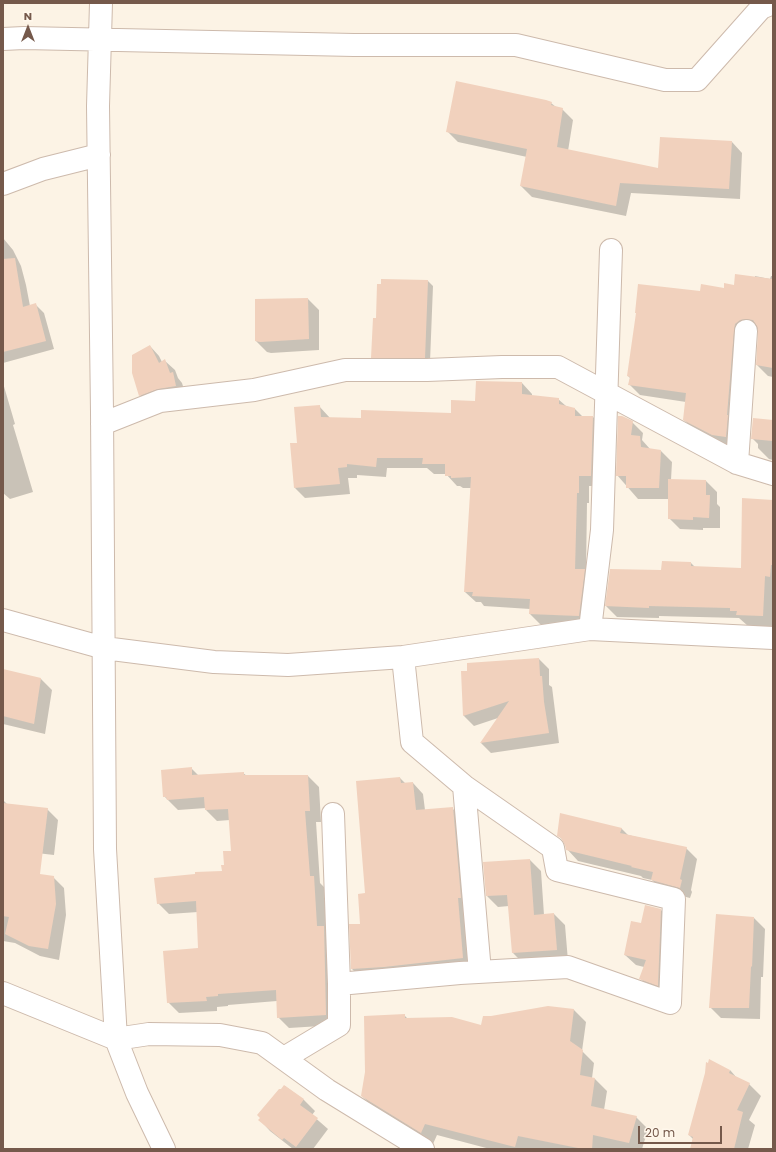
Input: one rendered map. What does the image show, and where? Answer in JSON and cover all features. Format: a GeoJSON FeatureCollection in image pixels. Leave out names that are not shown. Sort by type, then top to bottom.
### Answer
{"type":"FeatureCollection","features":[{"type":"Feature","properties":{"kind":"street"},"geometry":{"type":"LineString","coordinates":[[101,3],[98,106],[105,848],[116,1039],[137,1093],[164,1149]]}},
{"type":"Feature","properties":{"kind":"street"},"geometry":{"type":"LineString","coordinates":[[3,39],[100,39],[354,45],[516,45],[665,80],[697,80],[761,8],[773,3]]}},
{"type":"Feature","properties":{"kind":"street"},"geometry":{"type":"LineString","coordinates":[[3,184],[43,169],[99,155]]}},
{"type":"Feature","properties":{"kind":"street"},"geometry":{"type":"LineString","coordinates":[[590,629],[602,530],[605,392],[611,250]]}},
{"type":"Feature","properties":{"kind":"street"},"geometry":{"type":"LineString","coordinates":[[737,463],[746,331]]}},
{"type":"Feature","properties":{"kind":"street"},"geometry":{"type":"LineString","coordinates":[[102,424],[160,401],[254,390],[345,370],[558,367],[737,463],[773,474]]}},
{"type":"Feature","properties":{"kind":"street"},"geometry":{"type":"LineString","coordinates":[[3,620],[104,648],[214,662],[288,665],[403,657],[590,629],[773,638]]}},
{"type":"Feature","properties":{"kind":"street"},"geometry":{"type":"LineString","coordinates":[[339,984],[568,966],[670,1003],[674,899],[557,870],[553,848],[464,786],[412,742],[403,657]]}},
{"type":"Feature","properties":{"kind":"street"},"geometry":{"type":"LineString","coordinates":[[464,786],[480,972]]}},
{"type":"Feature","properties":{"kind":"street"},"geometry":{"type":"LineString","coordinates":[[284,1058],[339,1025],[339,984],[332,814]]}},
{"type":"Feature","properties":{"kind":"street"},"geometry":{"type":"LineString","coordinates":[[3,993],[116,1039],[149,1034],[220,1035],[262,1042],[327,1090],[423,1149]]}},
{"type":"Feature","properties":{"kind":"building"},"geometry":{"type":"Polygon","coordinates":[[[456,81],[546,100],[552,102],[551,105],[563,108],[557,147],[658,168],[660,137],[732,141],[729,189],[620,183],[616,206],[520,186],[527,149],[446,132],[456,81]]]}},
{"type":"Feature","properties":{"kind":"building"},"geometry":{"type":"Polygon","coordinates":[[[15,258],[23,307],[36,303],[46,341],[3,352],[3,259],[15,258]]]}},
{"type":"Feature","properties":{"kind":"building"},"geometry":{"type":"Polygon","coordinates":[[[735,274],[773,279],[773,368],[756,365],[757,326],[753,320],[740,320],[735,324],[734,330],[726,437],[712,435],[683,420],[686,393],[628,385],[630,377],[627,376],[636,313],[638,284],[700,291],[701,284],[724,288],[724,283],[734,285],[735,274]]]}},
{"type":"Feature","properties":{"kind":"building"},"geometry":{"type":"Polygon","coordinates":[[[381,279],[428,280],[425,358],[371,358],[373,318],[376,318],[377,284],[381,284],[381,279]]]}},
{"type":"Feature","properties":{"kind":"building"},"geometry":{"type":"Polygon","coordinates":[[[308,298],[309,339],[255,341],[255,299],[308,298]]]}},
{"type":"Feature","properties":{"kind":"building"},"geometry":{"type":"Polygon","coordinates":[[[150,345],[159,363],[165,359],[170,373],[173,372],[176,386],[158,389],[139,396],[132,373],[132,355],[150,345]]]}},
{"type":"Feature","properties":{"kind":"building"},"geometry":{"type":"Polygon","coordinates":[[[476,381],[522,382],[522,394],[559,398],[559,404],[575,408],[575,416],[593,416],[591,476],[579,476],[579,493],[577,493],[575,569],[585,569],[579,616],[529,614],[530,599],[472,596],[473,592],[464,592],[471,477],[451,478],[451,476],[445,476],[445,464],[422,464],[423,458],[377,458],[376,467],[347,464],[347,467],[338,468],[340,484],[294,488],[290,443],[297,443],[294,407],[320,405],[321,417],[361,418],[361,410],[451,413],[451,400],[475,401],[476,381]]]}},
{"type":"Feature","properties":{"kind":"building"},"geometry":{"type":"Polygon","coordinates":[[[618,416],[622,416],[633,421],[631,435],[640,436],[641,447],[661,450],[659,488],[626,488],[626,476],[616,476],[618,416]]]}},
{"type":"Feature","properties":{"kind":"building"},"geometry":{"type":"Polygon","coordinates":[[[753,418],[773,420],[773,441],[751,439],[753,418]]]}},
{"type":"Feature","properties":{"kind":"building"},"geometry":{"type":"Polygon","coordinates":[[[668,479],[706,480],[706,495],[710,495],[709,518],[693,517],[693,520],[668,519],[668,479]]]}},
{"type":"Feature","properties":{"kind":"building"},"geometry":{"type":"Polygon","coordinates":[[[742,498],[773,500],[773,565],[771,565],[770,577],[765,576],[763,616],[736,615],[737,611],[730,611],[730,608],[649,606],[649,608],[605,606],[610,569],[661,570],[662,561],[691,562],[691,566],[741,568],[742,498]]]}},
{"type":"Feature","properties":{"kind":"building"},"geometry":{"type":"Polygon","coordinates":[[[539,658],[540,676],[542,676],[549,733],[480,743],[509,701],[463,716],[461,671],[467,671],[467,663],[539,658]]]}},
{"type":"Feature","properties":{"kind":"building"},"geometry":{"type":"Polygon","coordinates":[[[3,669],[41,678],[34,724],[3,716],[3,669]]]}},
{"type":"Feature","properties":{"kind":"building"},"geometry":{"type":"Polygon","coordinates":[[[192,767],[192,775],[244,772],[244,775],[308,775],[310,811],[305,811],[310,876],[314,876],[317,926],[324,926],[326,1015],[277,1018],[276,990],[218,994],[218,996],[206,997],[207,1001],[167,1003],[163,951],[198,948],[196,901],[157,904],[154,878],[195,874],[195,872],[222,871],[221,865],[224,865],[223,851],[231,851],[228,809],[205,810],[204,797],[167,800],[166,797],[163,797],[161,770],[192,767]]]}},
{"type":"Feature","properties":{"kind":"building"},"geometry":{"type":"Polygon","coordinates":[[[400,777],[401,783],[413,782],[416,810],[453,807],[461,898],[458,898],[463,958],[384,967],[351,969],[349,924],[360,924],[358,894],[365,893],[356,781],[400,777]]]}},
{"type":"Feature","properties":{"kind":"building"},"geometry":{"type":"Polygon","coordinates":[[[3,803],[48,808],[40,874],[54,876],[56,904],[48,949],[29,946],[5,934],[9,917],[3,916],[3,803]]]}},
{"type":"Feature","properties":{"kind":"building"},"geometry":{"type":"Polygon","coordinates":[[[560,813],[622,828],[620,833],[687,847],[680,879],[682,880],[680,888],[651,880],[653,872],[566,850],[561,838],[557,836],[560,813]]]}},
{"type":"Feature","properties":{"kind":"building"},"geometry":{"type":"Polygon","coordinates":[[[530,859],[534,915],[554,913],[557,950],[512,953],[507,895],[486,896],[483,862],[530,859]]]}},
{"type":"Feature","properties":{"kind":"building"},"geometry":{"type":"Polygon","coordinates":[[[645,905],[661,909],[658,986],[639,979],[646,960],[624,955],[631,921],[641,923],[645,905]]]}},
{"type":"Feature","properties":{"kind":"building"},"geometry":{"type":"Polygon","coordinates":[[[716,914],[754,917],[749,1008],[709,1008],[716,914]]]}},
{"type":"Feature","properties":{"kind":"building"},"geometry":{"type":"Polygon","coordinates":[[[548,1006],[574,1009],[570,1041],[583,1050],[580,1075],[595,1078],[591,1106],[637,1116],[629,1143],[593,1135],[592,1149],[583,1149],[518,1136],[515,1147],[425,1124],[421,1133],[361,1096],[365,1072],[364,1016],[405,1014],[405,1018],[452,1017],[481,1025],[483,1016],[491,1016],[548,1006]]]}},
{"type":"Feature","properties":{"kind":"building"},"geometry":{"type":"Polygon","coordinates":[[[709,1059],[730,1070],[729,1073],[750,1083],[737,1110],[743,1112],[734,1149],[690,1149],[693,1137],[688,1135],[705,1073],[706,1062],[708,1063],[709,1059]]]}},
{"type":"Feature","properties":{"kind":"building"},"geometry":{"type":"Polygon","coordinates":[[[284,1085],[304,1099],[300,1105],[318,1118],[296,1147],[284,1138],[282,1140],[258,1120],[260,1118],[257,1115],[284,1085]]]}}]}
